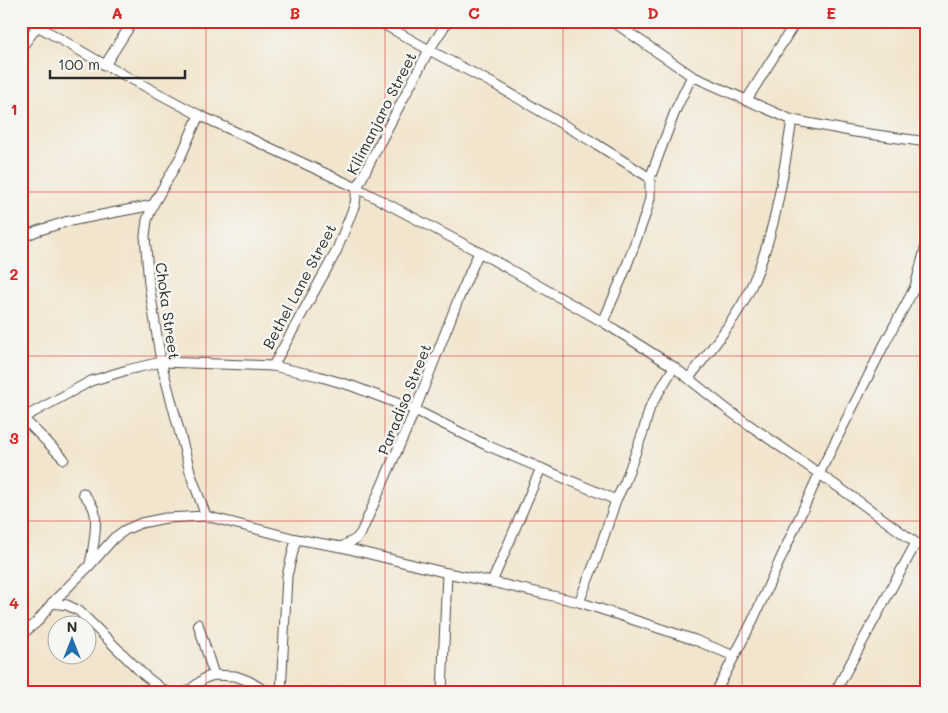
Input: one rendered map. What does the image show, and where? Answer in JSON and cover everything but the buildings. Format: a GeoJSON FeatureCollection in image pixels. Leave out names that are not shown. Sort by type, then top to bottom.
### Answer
{"type":"FeatureCollection","features":[{"type":"Feature","properties":{"kind":"street"},"geometry":{"type":"LineString","coordinates":[[29,21],[105,65],[199,115],[357,188],[479,252],[603,322],[674,367],[728,410],[927,549]]}},
{"type":"Feature","properties":{"kind":"street"},"geometry":{"type":"LineString","coordinates":[[105,65],[133,21]]}},
{"type":"Feature","properties":{"kind":"street"},"geometry":{"type":"LineString","coordinates":[[378,21],[494,84],[650,178]]}},
{"type":"Feature","properties":{"kind":"street","name":"Kilimanjaro Street"},"geometry":{"type":"LineString","coordinates":[[357,188],[429,50],[448,21]]}},
{"type":"Feature","properties":{"kind":"street"},"geometry":{"type":"LineString","coordinates":[[612,21],[692,76],[792,120],[855,132],[927,142]]}},
{"type":"Feature","properties":{"kind":"street"},"geometry":{"type":"LineString","coordinates":[[746,101],[796,21]]}},
{"type":"Feature","properties":{"kind":"street"},"geometry":{"type":"LineString","coordinates":[[21,48],[38,26]]}},
{"type":"Feature","properties":{"kind":"street"},"geometry":{"type":"LineString","coordinates":[[603,322],[646,214],[650,198],[650,178],[676,108],[692,76]]}},
{"type":"Feature","properties":{"kind":"street","name":"Choka Street"},"geometry":{"type":"LineString","coordinates":[[199,115],[181,156],[153,205],[147,220],[145,236],[149,284],[160,362],[191,475],[206,516]]}},
{"type":"Feature","properties":{"kind":"street"},"geometry":{"type":"LineString","coordinates":[[688,378],[728,326],[760,268],[771,235],[786,162],[792,120]]}},
{"type":"Feature","properties":{"kind":"street","name":"Bethel Lane Street"},"geometry":{"type":"LineString","coordinates":[[273,366],[336,252],[355,204],[357,188]]}},
{"type":"Feature","properties":{"kind":"street"},"geometry":{"type":"LineString","coordinates":[[21,238],[65,222],[153,205]]}},
{"type":"Feature","properties":{"kind":"street"},"geometry":{"type":"LineString","coordinates":[[716,692],[752,622],[819,474],[885,343],[916,287],[927,242]]}},
{"type":"Feature","properties":{"kind":"street","name":"Paradiso Street"},"geometry":{"type":"LineString","coordinates":[[361,533],[415,410],[479,252]]}},
{"type":"Feature","properties":{"kind":"street"},"geometry":{"type":"LineString","coordinates":[[916,287],[927,290]]}},
{"type":"Feature","properties":{"kind":"street"},"geometry":{"type":"LineString","coordinates":[[64,459],[22,418],[91,381],[160,362],[273,366],[343,383],[415,410],[486,445],[616,500]]}},
{"type":"Feature","properties":{"kind":"street"},"geometry":{"type":"LineString","coordinates":[[579,602],[597,557],[616,500],[625,482],[650,407],[674,367]]}},
{"type":"Feature","properties":{"kind":"street"},"geometry":{"type":"LineString","coordinates":[[492,582],[541,468]]}},
{"type":"Feature","properties":{"kind":"street"},"geometry":{"type":"LineString","coordinates":[[84,493],[90,500],[95,514],[90,564]]}},
{"type":"Feature","properties":{"kind":"street"},"geometry":{"type":"LineString","coordinates":[[21,635],[36,622],[114,538],[126,530],[141,523],[166,518],[206,516],[296,539],[341,547],[579,602],[694,640],[734,656]]}},
{"type":"Feature","properties":{"kind":"street"},"geometry":{"type":"LineString","coordinates":[[341,547],[361,533]]}},
{"type":"Feature","properties":{"kind":"street"},"geometry":{"type":"LineString","coordinates":[[361,533],[369,554]]}},
{"type":"Feature","properties":{"kind":"street"},"geometry":{"type":"LineString","coordinates":[[281,692],[287,576],[296,539]]}},
{"type":"Feature","properties":{"kind":"street"},"geometry":{"type":"LineString","coordinates":[[835,692],[916,543]]}},
{"type":"Feature","properties":{"kind":"street"},"geometry":{"type":"LineString","coordinates":[[442,692],[447,573]]}},
{"type":"Feature","properties":{"kind":"street"},"geometry":{"type":"LineString","coordinates":[[52,603],[67,605],[79,611],[144,675],[166,692]]}},
{"type":"Feature","properties":{"kind":"street"},"geometry":{"type":"LineString","coordinates":[[198,624],[214,675]]}},
{"type":"Feature","properties":{"kind":"street"},"geometry":{"type":"LineString","coordinates":[[187,692],[205,678],[214,675],[235,676],[249,681],[267,692]]}}]}
